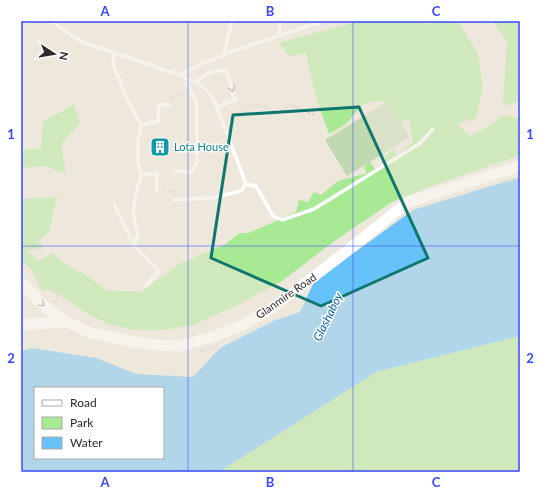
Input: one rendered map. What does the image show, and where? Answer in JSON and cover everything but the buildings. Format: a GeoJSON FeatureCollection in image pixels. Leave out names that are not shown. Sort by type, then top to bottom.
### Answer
{"type":"FeatureCollection","features":[{"type":"Feature","properties":{"kind":"main road","name":"Glanmire Road"},"geometry":{"type":"LineString","coordinates":[[21,282],[43,305],[67,322],[91,333],[145,344],[180,346],[215,336],[243,325],[272,308],[408,202],[520,166]]}},
{"type":"Feature","properties":{"kind":"main road"},"geometry":{"type":"LineString","coordinates":[[21,326],[29,324],[67,322]]}},
{"type":"Feature","properties":{"kind":"lane"},"geometry":{"type":"LineString","coordinates":[[53,21],[82,42],[182,76],[206,89],[217,107],[245,181],[244,188],[241,191],[212,198],[174,200]]}},
{"type":"Feature","properties":{"kind":"lane"},"geometry":{"type":"LineString","coordinates":[[224,55],[232,21]]}},
{"type":"Feature","properties":{"kind":"lane"},"geometry":{"type":"LineString","coordinates":[[279,36],[280,21]]}},
{"type":"Feature","properties":{"kind":"lane"},"geometry":{"type":"LineString","coordinates":[[182,76],[201,64],[224,55],[324,21]]}},
{"type":"Feature","properties":{"kind":"lane"},"geometry":{"type":"LineString","coordinates":[[114,52],[113,64],[128,101],[141,126],[138,139],[138,162],[142,174],[136,194],[134,212],[138,235],[134,245]]}},
{"type":"Feature","properties":{"kind":"lane"},"geometry":{"type":"LineString","coordinates":[[195,82],[209,73],[225,70],[227,72],[235,100],[217,107]]}},
{"type":"Feature","properties":{"kind":"lane"},"geometry":{"type":"LineString","coordinates":[[174,171],[190,172],[197,162],[198,105],[191,89],[182,76]]}},
{"type":"Feature","properties":{"kind":"lane"},"geometry":{"type":"LineString","coordinates":[[141,126],[158,121],[159,104],[169,105]]}},
{"type":"Feature","properties":{"kind":"lane"},"geometry":{"type":"LineString","coordinates":[[245,184],[256,186],[273,216],[282,220],[314,209],[419,144],[432,129]]}},
{"type":"Feature","properties":{"kind":"lane"},"geometry":{"type":"LineString","coordinates":[[142,174],[157,174],[157,191]]}},
{"type":"Feature","properties":{"kind":"lane"},"geometry":{"type":"LineString","coordinates":[[114,204],[134,245],[159,272],[145,287]]}},
{"type":"Feature","properties":{"kind":"path"},"geometry":{"type":"LineString","coordinates":[[169,105],[169,100],[191,89]]}},
{"type":"Feature","properties":{"kind":"path"},"geometry":{"type":"LineString","coordinates":[[235,100],[246,106],[261,105],[277,113],[292,105],[316,116]]}},
{"type":"Feature","properties":{"kind":"path"},"geometry":{"type":"LineString","coordinates":[[495,185],[520,178]]}},
{"type":"Feature","properties":{"kind":"path"},"geometry":{"type":"LineString","coordinates":[[157,191],[175,191],[174,200]]}},
{"type":"Feature","properties":{"kind":"path"},"geometry":{"type":"LineString","coordinates":[[21,257],[46,286],[59,295],[52,306]]}},
{"type":"Feature","properties":{"kind":"highlighted area"},"geometry":{"type":"Polygon","coordinates":[[[359,107],[428,258],[321,306],[211,258],[233,115],[359,107]]]}},
{"type":"Feature","properties":{"kind":"green space"},"geometry":{"type":"Polygon","coordinates":[[[359,21],[428,21],[430,25],[434,21],[458,21],[478,54],[483,88],[476,118],[457,124],[470,136],[491,125],[501,116],[507,115],[514,118],[520,117],[520,155],[432,186],[392,202],[333,242],[282,281],[236,306],[193,325],[164,330],[136,330],[108,324],[83,311],[52,290],[42,290],[32,271],[21,259],[21,199],[57,197],[49,231],[39,241],[44,248],[26,251],[39,261],[53,253],[62,262],[82,273],[107,290],[141,292],[179,264],[226,244],[239,233],[249,233],[296,212],[299,200],[308,202],[314,192],[321,195],[338,181],[367,173],[364,167],[369,161],[375,169],[387,165],[384,156],[393,150],[398,156],[413,141],[409,119],[393,124],[383,100],[363,104],[346,124],[329,134],[316,98],[306,53],[289,56],[279,43],[359,21]]]}},
{"type":"Feature","properties":{"kind":"green space"},"geometry":{"type":"Polygon","coordinates":[[[492,21],[520,21],[520,101],[503,106],[507,41],[492,21]]]}},
{"type":"Feature","properties":{"kind":"green space"},"geometry":{"type":"Polygon","coordinates":[[[388,101],[410,137],[347,176],[325,140],[388,101]]]}},
{"type":"Feature","properties":{"kind":"green space"},"geometry":{"type":"Polygon","coordinates":[[[74,104],[80,123],[61,144],[66,173],[43,166],[21,168],[21,150],[41,149],[43,122],[74,104]]]}},
{"type":"Feature","properties":{"kind":"green space"},"geometry":{"type":"Polygon","coordinates":[[[520,336],[520,472],[219,472],[376,372],[520,336]]]}},
{"type":"Feature","properties":{"kind":"water","name":"Glashaboy"},"geometry":{"type":"Polygon","coordinates":[[[520,177],[520,336],[376,372],[219,472],[21,472],[21,351],[32,348],[96,358],[136,374],[193,377],[220,348],[273,321],[300,312],[314,282],[413,210],[520,177]]]}},
{"type":"Feature","properties":{"kind":"place","name":"Lota House"},"geometry":{"type":"Point","coordinates":[160,147]}}]}
